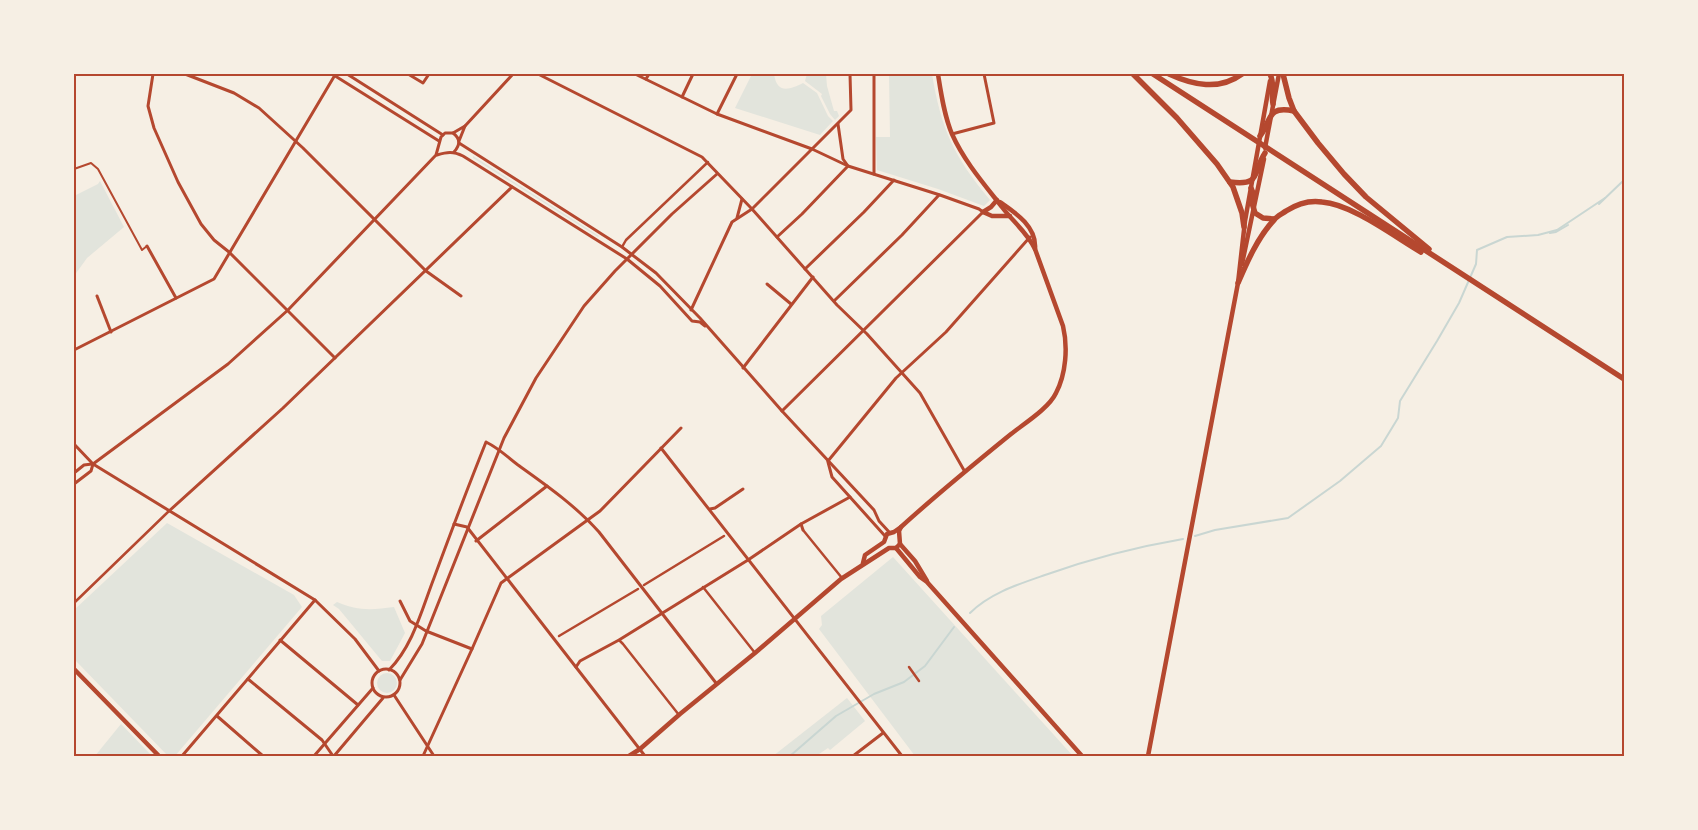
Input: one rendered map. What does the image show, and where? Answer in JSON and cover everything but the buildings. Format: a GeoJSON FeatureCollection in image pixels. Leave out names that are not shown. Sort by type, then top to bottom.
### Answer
{"type":"FeatureCollection","features":[{"type":"Feature","properties":{"kind":"highway"},"geometry":{"type":"LineString","coordinates":[[1133,74],[1177,118],[1230,182],[1238,198],[1244,227]]}},
{"type":"Feature","properties":{"kind":"highway"},"geometry":{"type":"LineString","coordinates":[[1153,74],[1624,379]]}},
{"type":"Feature","properties":{"kind":"highway"},"geometry":{"type":"LineString","coordinates":[[1169,74],[1192,83],[1208,86],[1227,82],[1242,74]]}},
{"type":"Feature","properties":{"kind":"highway"},"geometry":{"type":"LineString","coordinates":[[1271,74],[1274,83],[1271,96],[1273,104]]}},
{"type":"Feature","properties":{"kind":"highway"},"geometry":{"type":"LineString","coordinates":[[1283,74],[1294,111],[1344,174],[1382,212],[1456,270]]}},
{"type":"Feature","properties":{"kind":"highway"},"geometry":{"type":"LineString","coordinates":[[1260,135],[1265,130],[1267,119],[1271,116],[1282,109],[1294,111]]}},
{"type":"Feature","properties":{"kind":"highway"},"geometry":{"type":"LineString","coordinates":[[1230,182],[1239,184],[1252,180],[1256,176],[1259,162],[1265,153]]}},
{"type":"Feature","properties":{"kind":"highway"},"geometry":{"type":"LineString","coordinates":[[1251,188],[1255,214],[1263,218],[1274,219]]}},
{"type":"Feature","properties":{"kind":"highway"},"geometry":{"type":"LineString","coordinates":[[1238,283],[1252,255],[1274,219],[1296,205],[1309,202],[1329,202],[1363,218],[1456,270]]}},
{"type":"Feature","properties":{"kind":"street"},"geometry":{"type":"LineString","coordinates":[[153,74],[148,106],[154,128],[178,182],[201,224],[214,240],[229,252],[288,310],[334,358]]}},
{"type":"Feature","properties":{"kind":"street"},"geometry":{"type":"LineString","coordinates":[[185,74],[234,93],[259,108],[426,270],[461,296]]}},
{"type":"Feature","properties":{"kind":"street"},"geometry":{"type":"LineString","coordinates":[[74,350],[214,278],[296,142],[333,74],[439,143],[445,152]]}},
{"type":"Feature","properties":{"kind":"street"},"geometry":{"type":"LineString","coordinates":[[346,74],[443,135]]}},
{"type":"Feature","properties":{"kind":"street"},"geometry":{"type":"LineString","coordinates":[[408,74],[423,83],[429,74]]}},
{"type":"Feature","properties":{"kind":"street"},"geometry":{"type":"LineString","coordinates":[[436,156],[443,135],[453,134],[465,126],[513,74]]}},
{"type":"Feature","properties":{"kind":"street"},"geometry":{"type":"LineString","coordinates":[[538,74],[702,156],[920,394],[965,472]]}},
{"type":"Feature","properties":{"kind":"street"},"geometry":{"type":"LineString","coordinates":[[635,74],[717,114],[812,149],[848,166],[940,194],[992,216],[1018,215]]}},
{"type":"Feature","properties":{"kind":"street"},"geometry":{"type":"LineString","coordinates":[[646,79],[649,74]]}},
{"type":"Feature","properties":{"kind":"street"},"geometry":{"type":"LineString","coordinates":[[682,97],[693,74]]}},
{"type":"Feature","properties":{"kind":"street"},"geometry":{"type":"LineString","coordinates":[[717,114],[737,74]]}},
{"type":"Feature","properties":{"kind":"street"},"geometry":{"type":"LineString","coordinates":[[691,310],[732,222],[752,209],[852,110],[850,74]]}},
{"type":"Feature","properties":{"kind":"street"},"geometry":{"type":"LineString","coordinates":[[874,74],[874,174]]}},
{"type":"Feature","properties":{"kind":"street"},"geometry":{"type":"LineString","coordinates":[[863,564],[865,555],[1044,407],[1056,394],[1064,370],[1066,337],[1030,237],[1010,216],[970,165],[952,134],[942,100],[938,74]]}},
{"type":"Feature","properties":{"kind":"street"},"geometry":{"type":"LineString","coordinates":[[952,134],[994,123],[984,74]]}},
{"type":"Feature","properties":{"kind":"street"},"geometry":{"type":"LineString","coordinates":[[1148,756],[1238,283],[1244,227],[1271,74]]}},
{"type":"Feature","properties":{"kind":"street"},"geometry":{"type":"LineString","coordinates":[[1240,267],[1243,262],[1254,209],[1279,74]]}},
{"type":"Feature","properties":{"kind":"street"},"geometry":{"type":"LineString","coordinates":[[838,123],[843,159],[848,166]]}},
{"type":"Feature","properties":{"kind":"street"},"geometry":{"type":"LineString","coordinates":[[454,152],[458,148],[465,126]]}},
{"type":"Feature","properties":{"kind":"street"},"geometry":{"type":"LineString","coordinates":[[453,134],[459,142],[633,254],[665,281],[874,510],[879,521],[920,577],[927,582],[1082,756]]}},
{"type":"Feature","properties":{"kind":"street"},"geometry":{"type":"LineString","coordinates":[[74,473],[86,464],[93,464],[228,364],[288,310],[436,156],[445,152],[454,152],[463,156],[627,259],[660,286],[692,321],[700,322],[708,328]]}},
{"type":"Feature","properties":{"kind":"street"},"geometry":{"type":"LineString","coordinates":[[622,247],[626,240],[708,162]]}},
{"type":"Feature","properties":{"kind":"street"},"geometry":{"type":"LineString","coordinates":[[777,237],[848,166]]}},
{"type":"Feature","properties":{"kind":"street"},"geometry":{"type":"LineString","coordinates":[[248,679],[322,740],[334,756],[383,698],[394,695],[399,688],[400,680],[422,644],[499,448],[536,378],[584,306],[672,214],[717,174]]}},
{"type":"Feature","properties":{"kind":"street"},"geometry":{"type":"LineString","coordinates":[[805,268],[864,212],[894,180]]}},
{"type":"Feature","properties":{"kind":"street"},"geometry":{"type":"LineString","coordinates":[[74,603],[169,512],[283,408],[512,187]]}},
{"type":"Feature","properties":{"kind":"street"},"geometry":{"type":"LineString","coordinates":[[834,301],[902,235],[940,194]]}},
{"type":"Feature","properties":{"kind":"street"},"geometry":{"type":"LineString","coordinates":[[736,218],[742,199]]}},
{"type":"Feature","properties":{"kind":"street"},"geometry":{"type":"LineString","coordinates":[[782,411],[982,212],[991,207],[997,200]]}},
{"type":"Feature","properties":{"kind":"street"},"geometry":{"type":"LineString","coordinates":[[997,200],[1018,215],[1033,232],[1036,242],[1035,249]]}},
{"type":"Feature","properties":{"kind":"street"},"geometry":{"type":"LineString","coordinates":[[828,461],[896,378],[946,332],[1033,232]]}},
{"type":"Feature","properties":{"kind":"street"},"geometry":{"type":"LineString","coordinates":[[147,246],[176,298]]}},
{"type":"Feature","properties":{"kind":"street"},"geometry":{"type":"LineString","coordinates":[[743,368],[813,277]]}},
{"type":"Feature","properties":{"kind":"street"},"geometry":{"type":"LineString","coordinates":[[767,284],[791,304]]}},
{"type":"Feature","properties":{"kind":"street"},"geometry":{"type":"LineString","coordinates":[[96,296],[112,332]]}},
{"type":"Feature","properties":{"kind":"street"},"geometry":{"type":"LineString","coordinates":[[423,756],[501,583],[600,511],[681,428]]}},
{"type":"Feature","properties":{"kind":"street"},"geometry":{"type":"LineString","coordinates":[[389,670],[397,662],[413,635],[486,442],[499,448],[588,520],[716,683]]}},
{"type":"Feature","properties":{"kind":"street"},"geometry":{"type":"LineString","coordinates":[[74,444],[93,464],[315,600],[355,639],[379,671]]}},
{"type":"Feature","properties":{"kind":"street"},"geometry":{"type":"LineString","coordinates":[[661,448],[902,756]]}},
{"type":"Feature","properties":{"kind":"street"},"geometry":{"type":"LineString","coordinates":[[828,461],[832,477],[890,536]]}},
{"type":"Feature","properties":{"kind":"street"},"geometry":{"type":"LineString","coordinates":[[74,484],[91,471],[93,464]]}},
{"type":"Feature","properties":{"kind":"street"},"geometry":{"type":"LineString","coordinates":[[476,540],[547,486]]}},
{"type":"Feature","properties":{"kind":"street"},"geometry":{"type":"LineString","coordinates":[[710,510],[743,489]]}},
{"type":"Feature","properties":{"kind":"street"},"geometry":{"type":"LineString","coordinates":[[576,667],[580,661],[619,640],[748,560],[801,524],[850,497]]}},
{"type":"Feature","properties":{"kind":"street"},"geometry":{"type":"LineString","coordinates":[[454,524],[467,527],[645,756]]}},
{"type":"Feature","properties":{"kind":"street"},"geometry":{"type":"LineString","coordinates":[[801,524],[803,530],[842,578]]}},
{"type":"Feature","properties":{"kind":"street"},"geometry":{"type":"LineString","coordinates":[[644,585],[724,536]]}},
{"type":"Feature","properties":{"kind":"street"},"geometry":{"type":"LineString","coordinates":[[889,548],[890,536]]}},
{"type":"Feature","properties":{"kind":"street"},"geometry":{"type":"LineString","coordinates":[[629,756],[640,749],[716,683],[755,653],[842,578],[889,548],[898,546]]}},
{"type":"Feature","properties":{"kind":"street"},"geometry":{"type":"LineString","coordinates":[[703,587],[755,653]]}},
{"type":"Feature","properties":{"kind":"street"},"geometry":{"type":"LineString","coordinates":[[559,636],[638,589]]}},
{"type":"Feature","properties":{"kind":"street"},"geometry":{"type":"LineString","coordinates":[[182,756],[315,600]]}},
{"type":"Feature","properties":{"kind":"street"},"geometry":{"type":"LineString","coordinates":[[400,600],[410,622],[426,631],[472,649]]}},
{"type":"Feature","properties":{"kind":"street"},"geometry":{"type":"LineString","coordinates":[[280,640],[358,705]]}},
{"type":"Feature","properties":{"kind":"street"},"geometry":{"type":"LineString","coordinates":[[619,640],[679,715]]}},
{"type":"Feature","properties":{"kind":"street"},"geometry":{"type":"LineString","coordinates":[[909,667],[919,681]]}},
{"type":"Feature","properties":{"kind":"street"},"geometry":{"type":"LineString","coordinates":[[74,669],[159,756]]}},
{"type":"Feature","properties":{"kind":"street"},"geometry":{"type":"LineString","coordinates":[[383,698],[373,688],[373,679],[379,671],[389,670],[395,673],[400,680]]}},
{"type":"Feature","properties":{"kind":"street"},"geometry":{"type":"LineString","coordinates":[[314,756],[373,688]]}},
{"type":"Feature","properties":{"kind":"street"},"geometry":{"type":"LineString","coordinates":[[394,695],[434,756]]}},
{"type":"Feature","properties":{"kind":"street"},"geometry":{"type":"LineString","coordinates":[[217,716],[263,756]]}},
{"type":"Feature","properties":{"kind":"street"},"geometry":{"type":"LineString","coordinates":[[853,756],[883,733]]}},
{"type":"Feature","properties":{"kind":"lane"},"geometry":{"type":"LineString","coordinates":[[74,169],[91,164],[98,169],[142,250],[147,246]]}},
{"type":"Feature","properties":{"kind":"shaded area"},"geometry":{"type":"Polygon","coordinates":[[[752,74],[774,74],[778,85],[784,89],[803,83],[817,93],[828,116],[833,121],[820,135],[735,108],[752,74]]]}},
{"type":"Feature","properties":{"kind":"shaded area"},"geometry":{"type":"Polygon","coordinates":[[[807,74],[826,74],[827,86],[834,111],[837,111],[839,116],[835,120],[821,96],[822,94],[805,81],[807,74]]]}},
{"type":"Feature","properties":{"kind":"shaded area"},"geometry":{"type":"Polygon","coordinates":[[[889,74],[932,74],[940,111],[951,142],[967,170],[990,200],[984,206],[877,170],[876,137],[890,137],[889,74]]]}},
{"type":"Feature","properties":{"kind":"shaded area"},"geometry":{"type":"Polygon","coordinates":[[[473,156],[599,236],[473,158],[473,156]]]}},
{"type":"Feature","properties":{"kind":"shaded area"},"geometry":{"type":"Polygon","coordinates":[[[100,181],[124,227],[87,258],[74,276],[74,196],[98,184],[100,181]]]}},
{"type":"Feature","properties":{"kind":"shaded area"},"geometry":{"type":"Polygon","coordinates":[[[167,523],[294,595],[302,607],[175,756],[167,755],[74,659],[74,610],[167,523]]]}},
{"type":"Feature","properties":{"kind":"shaded area"},"geometry":{"type":"Polygon","coordinates":[[[893,557],[1073,756],[915,756],[819,629],[822,625],[821,616],[893,557]]]}},
{"type":"Feature","properties":{"kind":"shaded area"},"geometry":{"type":"Polygon","coordinates":[[[337,602],[365,609],[394,607],[405,633],[390,661],[382,661],[339,609],[333,605],[337,602]]]}},
{"type":"Feature","properties":{"kind":"shaded area"},"geometry":{"type":"Polygon","coordinates":[[[387,673],[394,676],[397,683],[394,690],[387,693],[380,690],[377,683],[380,676],[387,673]]]}},
{"type":"Feature","properties":{"kind":"shaded area"},"geometry":{"type":"Polygon","coordinates":[[[847,698],[865,721],[830,750],[828,748],[816,756],[773,756],[847,698]]]}},
{"type":"Feature","properties":{"kind":"shaded area"},"geometry":{"type":"Polygon","coordinates":[[[121,724],[152,756],[95,756],[121,724]]]}},
{"type":"Feature","properties":{"kind":"waterway"},"geometry":{"type":"LineString","coordinates":[[1599,204],[1624,180]]}},
{"type":"Feature","properties":{"kind":"waterway"},"geometry":{"type":"LineString","coordinates":[[1195,536],[1215,530],[1288,518],[1340,481],[1381,446],[1398,418],[1400,401],[1459,303],[1476,264],[1477,250],[1507,237],[1538,235],[1557,230],[1605,198]]}},
{"type":"Feature","properties":{"kind":"waterway"},"geometry":{"type":"LineString","coordinates":[[1550,233],[1556,232],[1568,225]]}},
{"type":"Feature","properties":{"kind":"waterway"},"geometry":{"type":"LineString","coordinates":[[970,613],[986,600],[1035,578],[1113,554],[1183,539]]}},
{"type":"Feature","properties":{"kind":"waterway"},"geometry":{"type":"LineString","coordinates":[[790,756],[836,716],[874,694],[904,682],[925,666],[954,627]]}}]}
